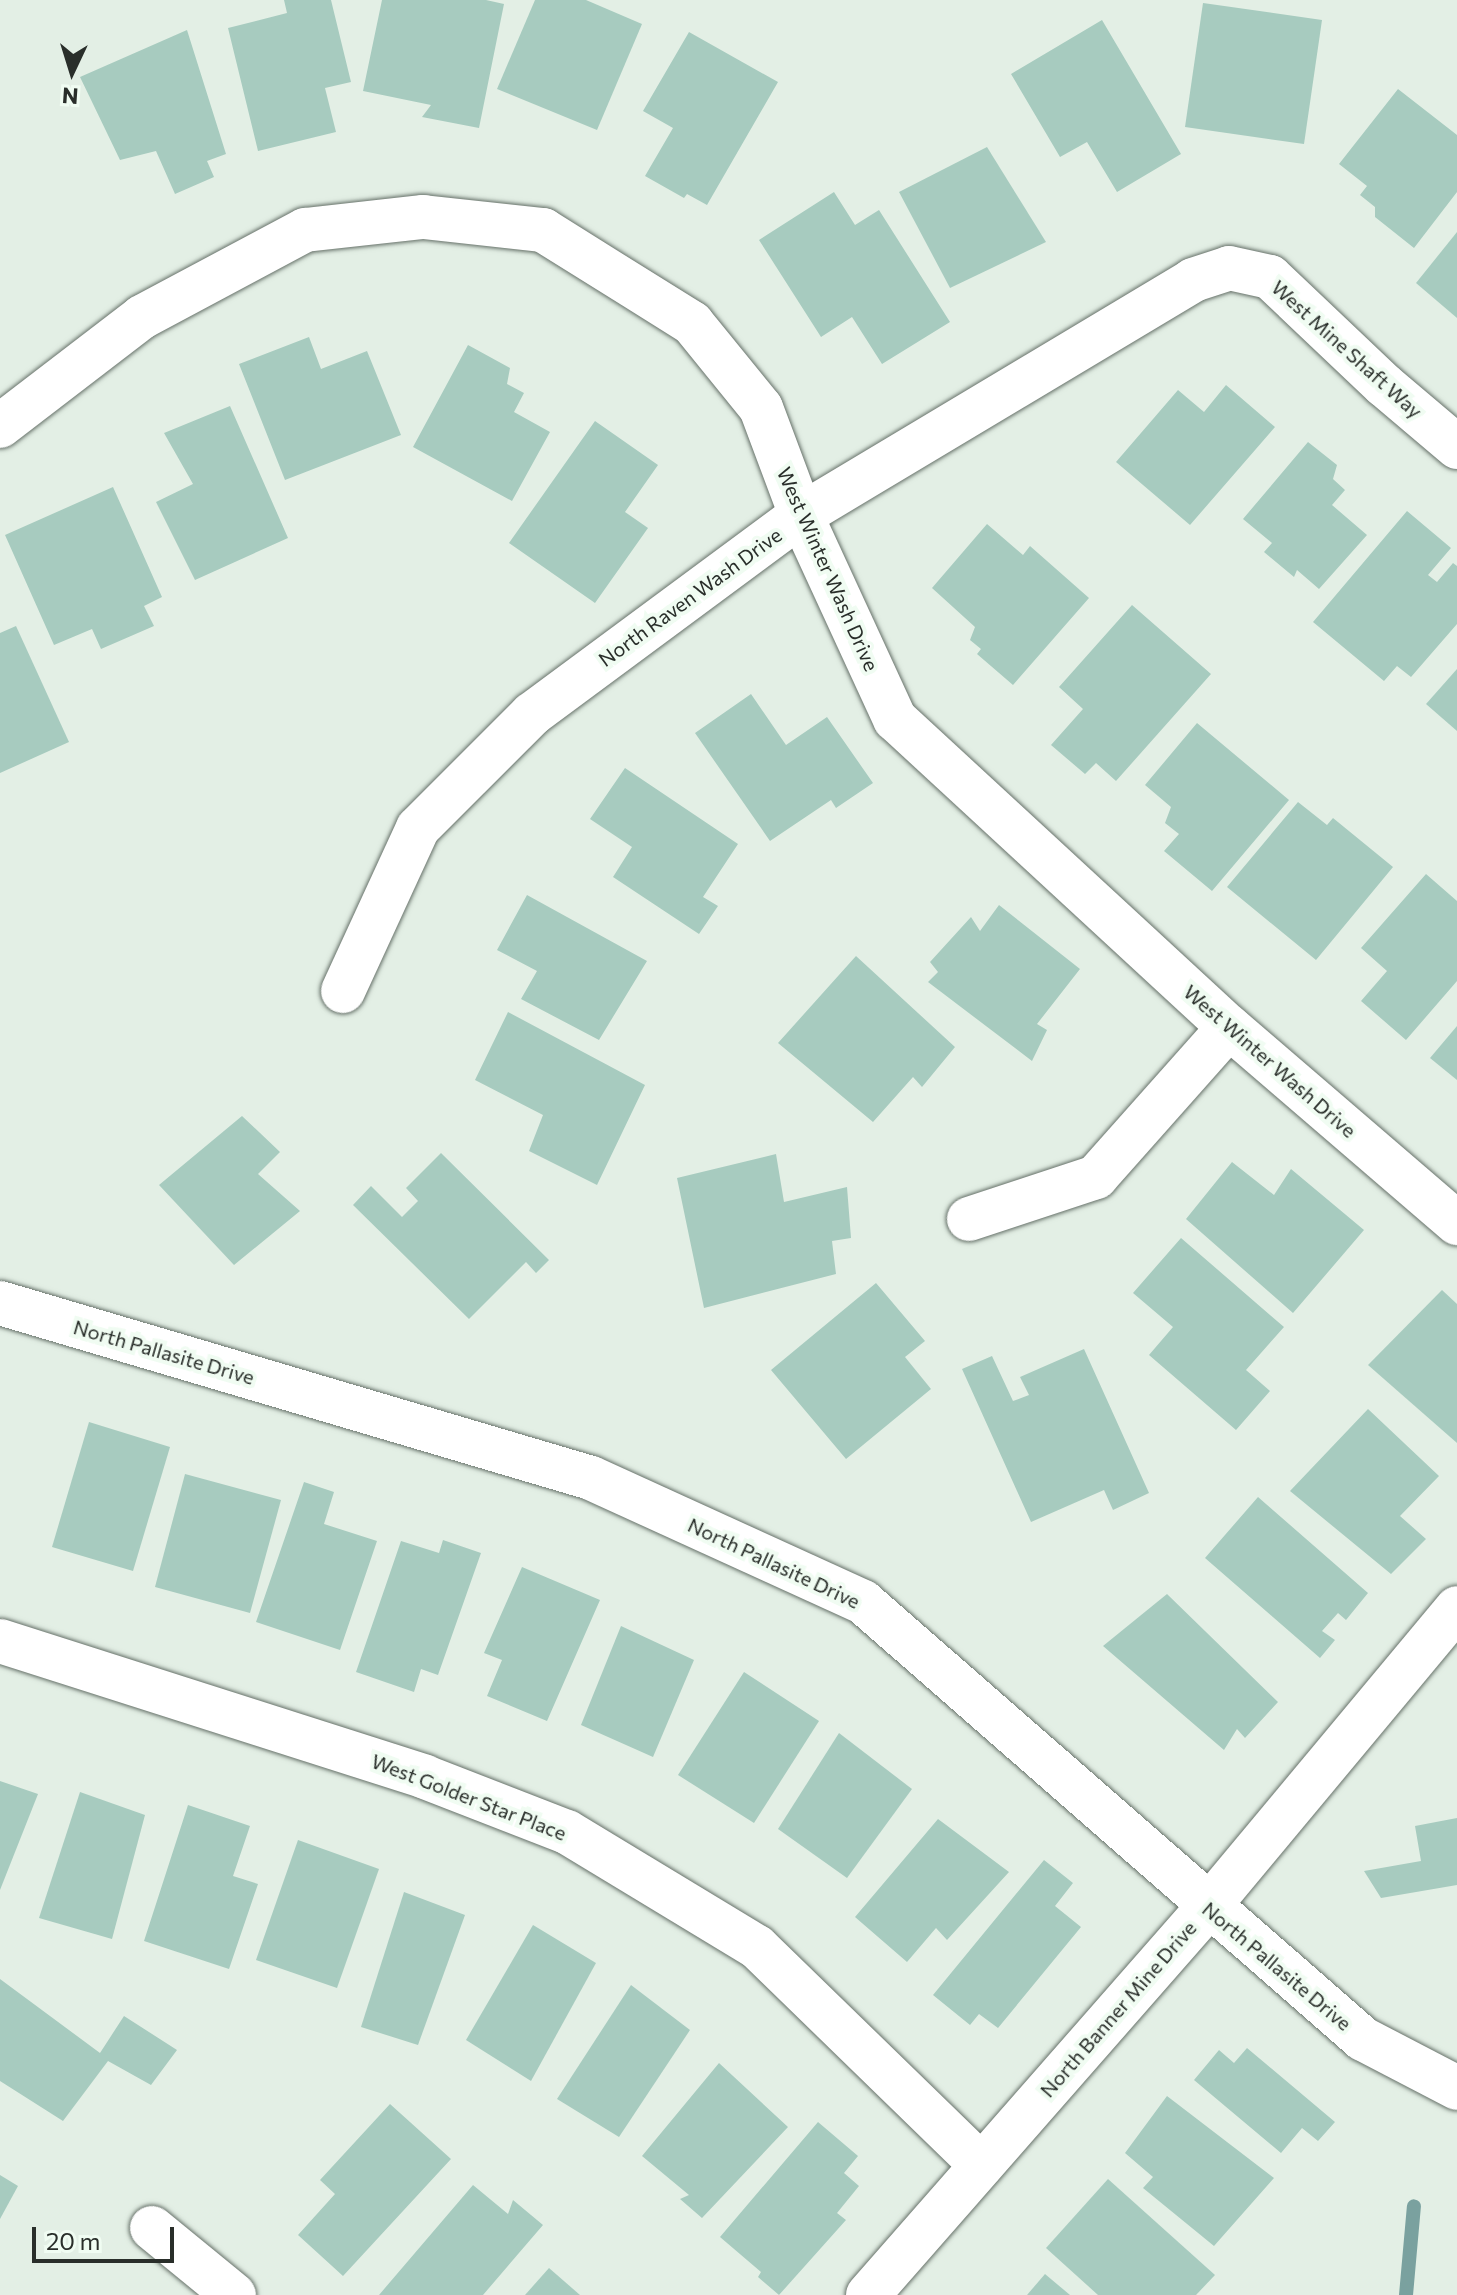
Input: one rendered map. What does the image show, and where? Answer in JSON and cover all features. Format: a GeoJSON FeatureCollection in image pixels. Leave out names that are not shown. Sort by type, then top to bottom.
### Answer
{"type":"FeatureCollection","features":[{"type":"Feature","properties":{"kind":"street","name":"West Winter Wash Drive"},"geometry":{"type":"LineString","coordinates":[[0,426],[142,317],[305,230],[423,217],[543,230],[692,323],[761,408],[801,515],[895,719],[1229,1027],[1457,1223]]}},
{"type":"Feature","properties":{"kind":"street","name":"West Mine Shaft Way"},"geometry":{"type":"LineString","coordinates":[[1229,268],[1270,277],[1384,385],[1457,447]]}},
{"type":"Feature","properties":{"kind":"street","name":"North Raven Wash Drive"},"geometry":{"type":"LineString","coordinates":[[343,991],[418,828],[532,714],[801,515],[1153,302],[1193,280],[1229,268]]}},
{"type":"Feature","properties":{"kind":"street"},"geometry":{"type":"LineString","coordinates":[[969,1219],[1096,1177],[1229,1027]]}},
{"type":"Feature","properties":{"kind":"street","name":"North Pallasite Drive"},"geometry":{"type":"LineString","coordinates":[[0,1303],[591,1478],[863,1602],[1208,1907],[1363,2039],[1457,2088]]}},
{"type":"Feature","properties":{"kind":"street","name":"North Banner Mine Drive"},"geometry":{"type":"LineString","coordinates":[[868,2295],[1208,1907],[1457,1608]]}},
{"type":"Feature","properties":{"kind":"street","name":"West Golder Star Place"},"geometry":{"type":"LineString","coordinates":[[0,1641],[425,1777],[567,1832],[757,1947],[981,2165]]}},
{"type":"Feature","properties":{"kind":"street"},"geometry":{"type":"LineString","coordinates":[[152,2228],[234,2295]]}},
{"type":"Feature","properties":{"kind":"building"},"geometry":{"type":"Polygon","coordinates":[[[284,0],[331,0],[351,82],[325,88],[336,132],[258,151],[228,28],[287,13],[284,0]]]}},
{"type":"Feature","properties":{"kind":"building"},"geometry":{"type":"Polygon","coordinates":[[[382,0],[486,0],[504,4],[479,128],[422,117],[431,105],[363,91],[382,0]]]}},
{"type":"Feature","properties":{"kind":"building"},"geometry":{"type":"Polygon","coordinates":[[[535,0],[586,0],[642,24],[597,130],[497,89],[535,0]]]}},
{"type":"Feature","properties":{"kind":"building"},"geometry":{"type":"Polygon","coordinates":[[[1203,3],[1322,20],[1304,144],[1185,127],[1203,3]]]}},
{"type":"Feature","properties":{"kind":"building"},"geometry":{"type":"Polygon","coordinates":[[[1102,20],[1181,154],[1117,192],[1087,142],[1060,157],[1011,74],[1102,20]]]}},
{"type":"Feature","properties":{"kind":"building"},"geometry":{"type":"Polygon","coordinates":[[[187,30],[226,154],[207,161],[214,177],[175,194],[156,151],[120,160],[80,77],[187,30]]]}},
{"type":"Feature","properties":{"kind":"building"},"geometry":{"type":"Polygon","coordinates":[[[689,32],[778,82],[707,205],[687,194],[684,198],[645,176],[673,128],[643,111],[689,32]]]}},
{"type":"Feature","properties":{"kind":"building"},"geometry":{"type":"Polygon","coordinates":[[[1398,89],[1457,135],[1457,192],[1414,248],[1375,217],[1375,207],[1360,195],[1367,186],[1339,164],[1398,89]]]}},
{"type":"Feature","properties":{"kind":"building"},"geometry":{"type":"Polygon","coordinates":[[[987,147],[1046,242],[950,288],[899,192],[987,147]]]}},
{"type":"Feature","properties":{"kind":"building"},"geometry":{"type":"Polygon","coordinates":[[[834,192],[855,225],[879,210],[950,322],[882,364],[852,317],[821,337],[759,240],[834,192]]]}},
{"type":"Feature","properties":{"kind":"building"},"geometry":{"type":"Polygon","coordinates":[[[1457,232],[1457,318],[1416,283],[1457,232]]]}},
{"type":"Feature","properties":{"kind":"building"},"geometry":{"type":"Polygon","coordinates":[[[309,337],[321,369],[367,351],[401,435],[285,480],[239,364],[309,337]]]}},
{"type":"Feature","properties":{"kind":"building"},"geometry":{"type":"Polygon","coordinates":[[[468,345],[510,368],[507,384],[524,393],[514,412],[550,432],[512,501],[413,447],[468,345]]]}},
{"type":"Feature","properties":{"kind":"building"},"geometry":{"type":"Polygon","coordinates":[[[1226,385],[1275,427],[1190,525],[1116,462],[1178,390],[1204,412],[1226,385]]]}},
{"type":"Feature","properties":{"kind":"building"},"geometry":{"type":"Polygon","coordinates":[[[230,406],[288,538],[195,580],[156,502],[193,484],[164,433],[230,406]]]}},
{"type":"Feature","properties":{"kind":"building"},"geometry":{"type":"Polygon","coordinates":[[[595,421],[658,465],[625,512],[648,528],[595,603],[509,543],[595,421]]]}},
{"type":"Feature","properties":{"kind":"building"},"geometry":{"type":"Polygon","coordinates":[[[1308,442],[1337,465],[1333,479],[1345,490],[1332,505],[1367,535],[1319,589],[1297,570],[1294,577],[1264,552],[1272,543],[1243,519],[1308,442]]]}},
{"type":"Feature","properties":{"kind":"building"},"geometry":{"type":"Polygon","coordinates":[[[113,487],[162,597],[144,606],[154,626],[101,649],[92,629],[54,645],[5,535],[113,487]]]}},
{"type":"Feature","properties":{"kind":"building"},"geometry":{"type":"Polygon","coordinates":[[[1407,511],[1451,548],[1428,575],[1437,582],[1453,563],[1457,566],[1457,624],[1411,677],[1397,666],[1384,681],[1313,622],[1407,511]]]}},
{"type":"Feature","properties":{"kind":"building"},"geometry":{"type":"Polygon","coordinates":[[[987,524],[1023,555],[1030,546],[1089,598],[1013,685],[977,654],[981,649],[970,640],[975,627],[932,588],[987,524]]]}},
{"type":"Feature","properties":{"kind":"building"},"geometry":{"type":"Polygon","coordinates":[[[1132,605],[1211,674],[1116,781],[1096,763],[1085,774],[1051,745],[1083,709],[1059,687],[1132,605]]]}},
{"type":"Feature","properties":{"kind":"building"},"geometry":{"type":"Polygon","coordinates":[[[16,626],[69,742],[0,773],[0,633],[16,626]]]}},
{"type":"Feature","properties":{"kind":"building"},"geometry":{"type":"Polygon","coordinates":[[[1457,669],[1457,731],[1426,704],[1457,669]]]}},
{"type":"Feature","properties":{"kind":"building"},"geometry":{"type":"Polygon","coordinates":[[[751,694],[786,745],[827,717],[873,783],[836,808],[831,800],[770,841],[695,733],[751,694]]]}},
{"type":"Feature","properties":{"kind":"building"},"geometry":{"type":"Polygon","coordinates":[[[1197,723],[1289,800],[1212,891],[1164,851],[1179,834],[1165,823],[1171,807],[1145,785],[1197,723]]]}},
{"type":"Feature","properties":{"kind":"building"},"geometry":{"type":"Polygon","coordinates":[[[625,768],[738,844],[703,897],[718,906],[699,934],[613,877],[632,847],[590,819],[625,768]]]}},
{"type":"Feature","properties":{"kind":"building"},"geometry":{"type":"Polygon","coordinates":[[[1298,802],[1327,825],[1333,818],[1393,867],[1316,960],[1227,887],[1298,802]]]}},
{"type":"Feature","properties":{"kind":"building"},"geometry":{"type":"Polygon","coordinates":[[[1426,874],[1457,901],[1457,981],[1406,1040],[1361,1001],[1387,971],[1361,948],[1426,874]]]}},
{"type":"Feature","properties":{"kind":"building"},"geometry":{"type":"Polygon","coordinates":[[[527,895],[647,961],[599,1040],[521,999],[537,971],[497,950],[527,895]]]}},
{"type":"Feature","properties":{"kind":"building"},"geometry":{"type":"Polygon","coordinates":[[[999,905],[1080,969],[1037,1024],[1047,1030],[1032,1061],[928,982],[938,972],[930,962],[971,917],[980,931],[999,905]]]}},
{"type":"Feature","properties":{"kind":"building"},"geometry":{"type":"Polygon","coordinates":[[[856,956],[955,1047],[922,1087],[913,1077],[873,1122],[778,1043],[856,956]]]}},
{"type":"Feature","properties":{"kind":"building"},"geometry":{"type":"Polygon","coordinates":[[[508,1012],[645,1085],[597,1185],[529,1151],[543,1115],[475,1080],[508,1012]]]}},
{"type":"Feature","properties":{"kind":"building"},"geometry":{"type":"Polygon","coordinates":[[[1457,1026],[1457,1080],[1430,1058],[1457,1026]]]}},
{"type":"Feature","properties":{"kind":"building"},"geometry":{"type":"Polygon","coordinates":[[[242,1116],[280,1152],[258,1174],[300,1211],[234,1265],[159,1185],[242,1116]]]}},
{"type":"Feature","properties":{"kind":"building"},"geometry":{"type":"Polygon","coordinates":[[[441,1153],[549,1260],[536,1273],[526,1262],[469,1319],[353,1205],[371,1186],[402,1217],[418,1201],[406,1188],[441,1153]]]}},
{"type":"Feature","properties":{"kind":"building"},"geometry":{"type":"Polygon","coordinates":[[[776,1154],[784,1202],[847,1187],[851,1238],[832,1241],[836,1274],[704,1308],[677,1178],[776,1154]]]}},
{"type":"Feature","properties":{"kind":"building"},"geometry":{"type":"Polygon","coordinates":[[[1232,1162],[1274,1195],[1291,1169],[1364,1230],[1293,1313],[1186,1219],[1232,1162]]]}},
{"type":"Feature","properties":{"kind":"building"},"geometry":{"type":"Polygon","coordinates":[[[1181,1238],[1284,1327],[1246,1370],[1270,1391],[1236,1430],[1149,1355],[1173,1327],[1133,1293],[1181,1238]]]}},
{"type":"Feature","properties":{"kind":"building"},"geometry":{"type":"Polygon","coordinates":[[[876,1283],[925,1341],[905,1357],[931,1389],[846,1459],[771,1370],[876,1283]]]}},
{"type":"Feature","properties":{"kind":"building"},"geometry":{"type":"Polygon","coordinates":[[[1442,1290],[1457,1304],[1457,1443],[1368,1365],[1442,1290]]]}},
{"type":"Feature","properties":{"kind":"building"},"geometry":{"type":"Polygon","coordinates":[[[1084,1349],[1149,1493],[1113,1510],[1104,1490],[1031,1522],[962,1369],[992,1356],[1013,1401],[1029,1395],[1020,1377],[1084,1349]]]}},
{"type":"Feature","properties":{"kind":"building"},"geometry":{"type":"Polygon","coordinates":[[[1368,1409],[1439,1476],[1400,1516],[1426,1539],[1391,1574],[1290,1491],[1368,1409]]]}},
{"type":"Feature","properties":{"kind":"building"},"geometry":{"type":"Polygon","coordinates":[[[89,1422],[170,1447],[133,1571],[52,1547],[89,1422]]]}},
{"type":"Feature","properties":{"kind":"building"},"geometry":{"type":"Polygon","coordinates":[[[185,1474],[281,1500],[250,1613],[155,1587],[185,1474]]]}},
{"type":"Feature","properties":{"kind":"building"},"geometry":{"type":"Polygon","coordinates":[[[304,1482],[334,1492],[324,1524],[377,1541],[340,1650],[256,1622],[304,1482]]]}},
{"type":"Feature","properties":{"kind":"building"},"geometry":{"type":"Polygon","coordinates":[[[1258,1497],[1368,1593],[1346,1620],[1338,1613],[1322,1631],[1335,1640],[1320,1658],[1205,1558],[1258,1497]]]}},
{"type":"Feature","properties":{"kind":"building"},"geometry":{"type":"Polygon","coordinates":[[[443,1540],[481,1553],[438,1675],[421,1669],[414,1692],[356,1672],[401,1541],[439,1553],[443,1540]]]}},
{"type":"Feature","properties":{"kind":"building"},"geometry":{"type":"Polygon","coordinates":[[[522,1567],[600,1600],[547,1721],[487,1696],[502,1660],[484,1653],[522,1567]]]}},
{"type":"Feature","properties":{"kind":"building"},"geometry":{"type":"Polygon","coordinates":[[[1167,1594],[1278,1702],[1245,1738],[1237,1729],[1224,1750],[1103,1646],[1167,1594]]]}},
{"type":"Feature","properties":{"kind":"building"},"geometry":{"type":"Polygon","coordinates":[[[621,1626],[694,1660],[653,1757],[581,1725],[621,1626]]]}},
{"type":"Feature","properties":{"kind":"building"},"geometry":{"type":"Polygon","coordinates":[[[744,1672],[819,1721],[754,1823],[678,1775],[744,1672]]]}},
{"type":"Feature","properties":{"kind":"building"},"geometry":{"type":"Polygon","coordinates":[[[839,1733],[912,1789],[847,1878],[778,1829],[839,1733]]]}},
{"type":"Feature","properties":{"kind":"building"},"geometry":{"type":"Polygon","coordinates":[[[0,1781],[38,1794],[0,1890],[0,1781]]]}},
{"type":"Feature","properties":{"kind":"building"},"geometry":{"type":"Polygon","coordinates":[[[80,1792],[145,1815],[112,1939],[39,1918],[80,1792]]]}},
{"type":"Feature","properties":{"kind":"building"},"geometry":{"type":"Polygon","coordinates":[[[188,1805],[250,1826],[233,1876],[258,1884],[229,1969],[144,1941],[188,1805]]]}},
{"type":"Feature","properties":{"kind":"building"},"geometry":{"type":"Polygon","coordinates":[[[1457,1818],[1457,1885],[1381,1898],[1364,1871],[1421,1861],[1415,1826],[1457,1818]]]}},
{"type":"Feature","properties":{"kind":"building"},"geometry":{"type":"Polygon","coordinates":[[[938,1819],[1009,1872],[947,1940],[936,1928],[907,1962],[855,1917],[938,1819]]]}},
{"type":"Feature","properties":{"kind":"building"},"geometry":{"type":"Polygon","coordinates":[[[298,1840],[379,1869],[337,1988],[256,1960],[298,1840]]]}},
{"type":"Feature","properties":{"kind":"building"},"geometry":{"type":"Polygon","coordinates":[[[1044,1860],[1073,1883],[1055,1906],[1081,1927],[998,2028],[979,2014],[970,2025],[933,1995],[1044,1860]]]}},
{"type":"Feature","properties":{"kind":"building"},"geometry":{"type":"Polygon","coordinates":[[[404,1892],[465,1915],[418,2045],[361,2027],[404,1892]]]}},
{"type":"Feature","properties":{"kind":"building"},"geometry":{"type":"Polygon","coordinates":[[[533,1925],[596,1963],[531,2081],[466,2040],[533,1925]]]}},
{"type":"Feature","properties":{"kind":"building"},"geometry":{"type":"Polygon","coordinates":[[[0,1979],[100,2053],[124,2016],[177,2050],[151,2085],[108,2061],[63,2121],[0,2081],[0,1979]]]}},
{"type":"Feature","properties":{"kind":"building"},"geometry":{"type":"Polygon","coordinates":[[[631,1985],[690,2030],[619,2137],[557,2099],[631,1985]]]}},
{"type":"Feature","properties":{"kind":"building"},"geometry":{"type":"Polygon","coordinates":[[[1247,2048],[1335,2122],[1318,2141],[1302,2128],[1281,2153],[1194,2080],[1219,2050],[1234,2063],[1247,2048]]]}},
{"type":"Feature","properties":{"kind":"building"},"geometry":{"type":"Polygon","coordinates":[[[719,2063],[788,2127],[702,2218],[680,2199],[689,2195],[642,2156],[719,2063]]]}},
{"type":"Feature","properties":{"kind":"building"},"geometry":{"type":"Polygon","coordinates":[[[1167,2096],[1274,2178],[1214,2246],[1143,2188],[1153,2177],[1125,2153],[1167,2096]]]}},
{"type":"Feature","properties":{"kind":"building"},"geometry":{"type":"Polygon","coordinates":[[[390,2104],[451,2159],[343,2276],[298,2235],[335,2194],[320,2180],[390,2104]]]}},
{"type":"Feature","properties":{"kind":"building"},"geometry":{"type":"Polygon","coordinates":[[[818,2122],[858,2156],[844,2173],[859,2186],[837,2213],[846,2220],[779,2295],[758,2277],[761,2272],[720,2237],[818,2122]]]}},
{"type":"Feature","properties":{"kind":"building"},"geometry":{"type":"Polygon","coordinates":[[[0,2175],[18,2186],[0,2219],[0,2175]]]}},
{"type":"Feature","properties":{"kind":"building"},"geometry":{"type":"Polygon","coordinates":[[[1108,2179],[1215,2275],[1196,2295],[1098,2295],[1046,2248],[1108,2179]]]}},
{"type":"Feature","properties":{"kind":"building"},"geometry":{"type":"Polygon","coordinates":[[[473,2185],[508,2214],[513,2200],[543,2225],[483,2295],[379,2295],[473,2185]]]}},
{"type":"Feature","properties":{"kind":"building"},"geometry":{"type":"Polygon","coordinates":[[[549,2268],[580,2295],[525,2295],[549,2268]]]}},
{"type":"Feature","properties":{"kind":"building"},"geometry":{"type":"Polygon","coordinates":[[[1045,2274],[1070,2295],[1027,2295],[1045,2274]]]}},
{"type":"Feature","properties":{"kind":"waterway"},"geometry":{"type":"LineString","coordinates":[[1406,2295],[1414,2206]]}}]}
